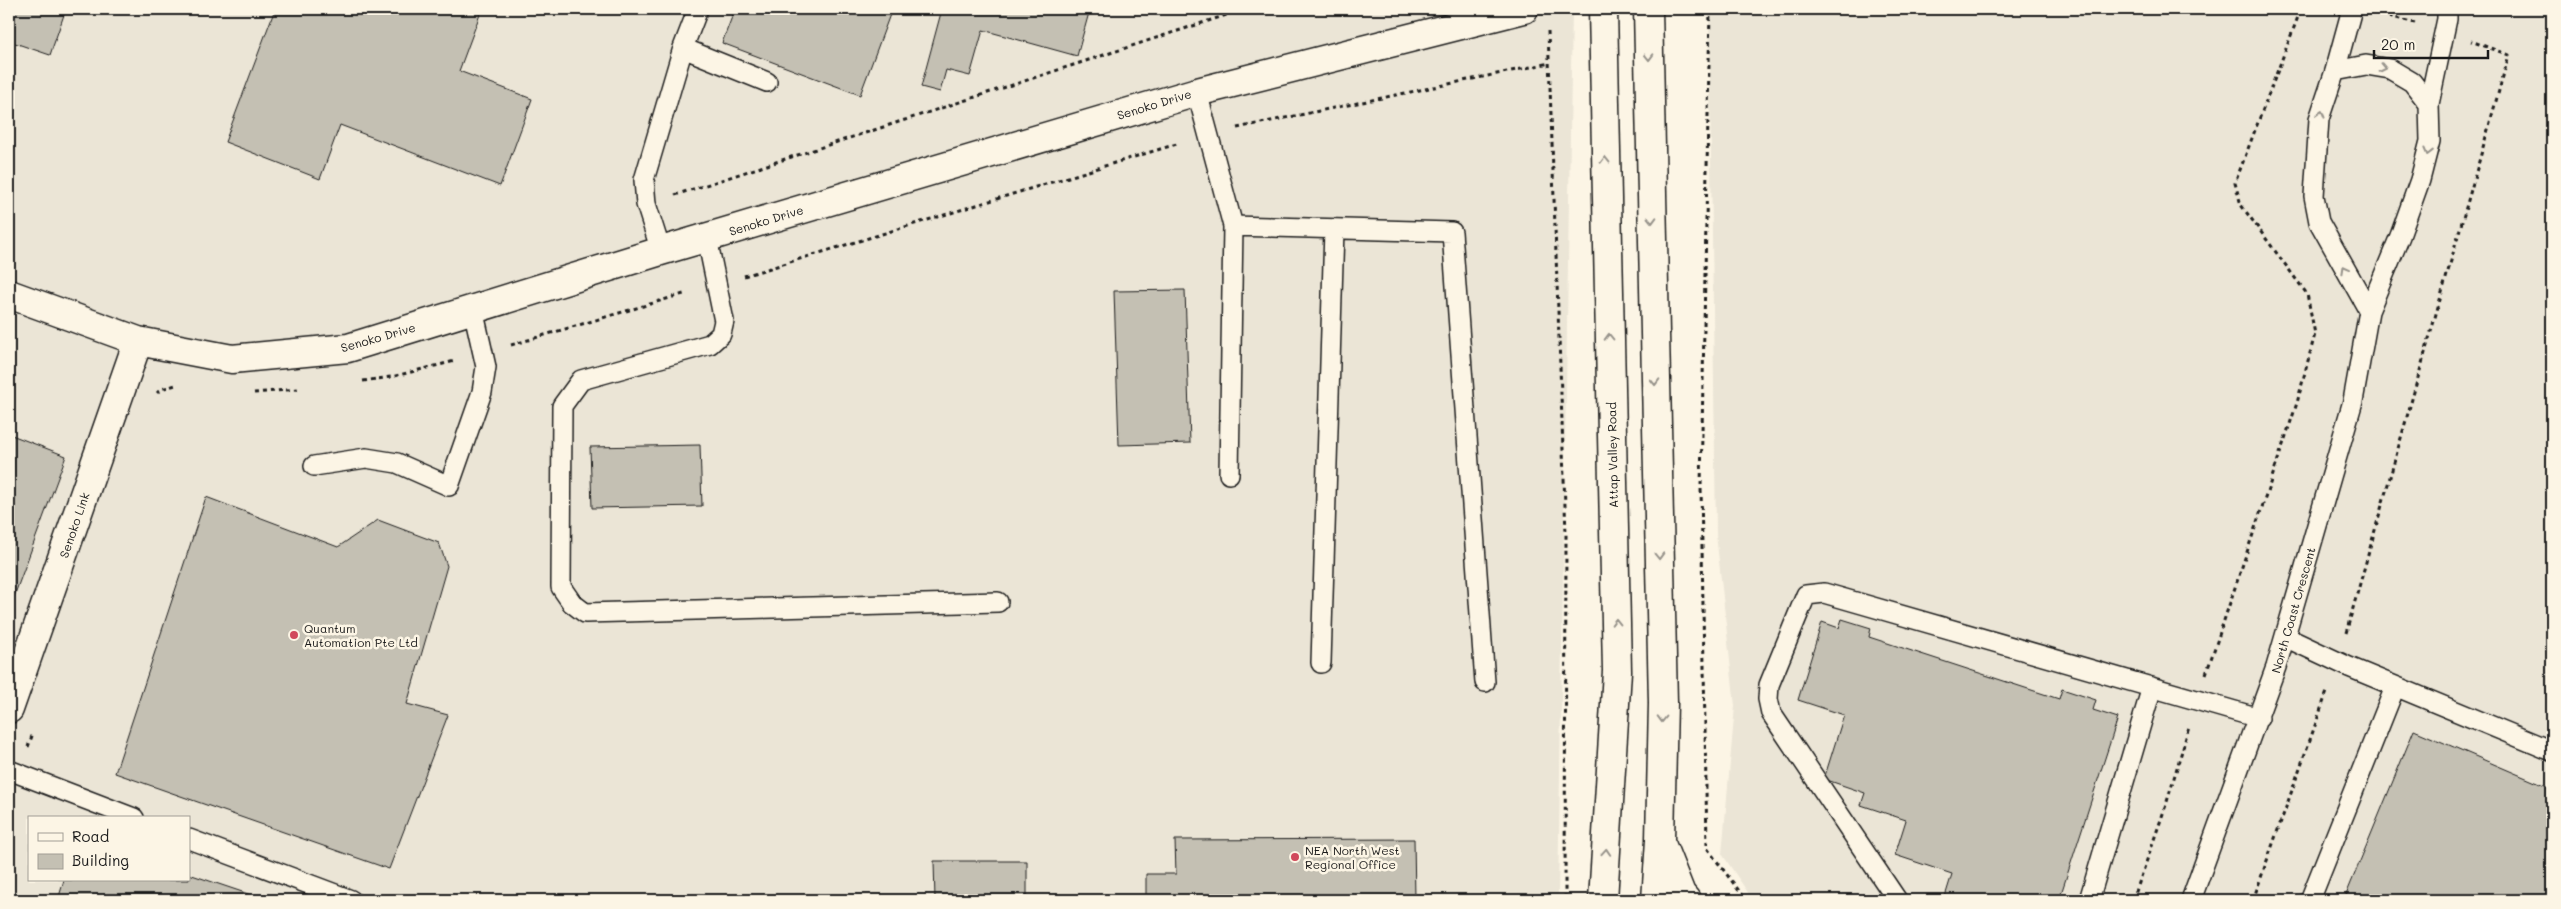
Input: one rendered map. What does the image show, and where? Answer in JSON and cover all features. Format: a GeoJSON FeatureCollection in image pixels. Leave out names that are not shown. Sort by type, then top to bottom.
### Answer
{"type":"FeatureCollection","features":[{"type":"Feature","properties":{"kind":"street","name":"Senoko Drive"},"geometry":{"type":"LineString","coordinates":[[9,294],[138,341],[232,359],[348,348],[661,251],[1197,92],[1524,9]]}},
{"type":"Feature","properties":{"kind":"street","name":"Attap Valley Road"},"geometry":{"type":"LineString","coordinates":[[1603,9],[1617,671],[1603,900]]}},
{"type":"Feature","properties":{"kind":"street"},"geometry":{"type":"LineString","coordinates":[[1648,9],[1663,702],[1660,840],[1656,900]]}},
{"type":"Feature","properties":{"kind":"street","name":"Senoko Link"},"geometry":{"type":"LineString","coordinates":[[9,709],[138,341]]}},
{"type":"Feature","properties":{"kind":"street"},"geometry":{"type":"LineString","coordinates":[[1660,840],[1681,894],[1686,900]]}},
{"type":"Feature","properties":{"kind":"lane"},"geometry":{"type":"LineString","coordinates":[[661,251],[646,204],[644,180],[683,48],[698,9]]}},
{"type":"Feature","properties":{"kind":"lane"},"geometry":{"type":"LineString","coordinates":[[2352,9],[2335,71],[2319,119],[2314,196],[2319,222],[2369,312]]}},
{"type":"Feature","properties":{"kind":"lane","name":"North Coast Crescent"},"geometry":{"type":"LineString","coordinates":[[2191,900],[2259,718],[2285,637],[2353,401],[2369,312],[2420,180],[2430,141],[2428,104],[2444,32],[2446,9]]}},
{"type":"Feature","properties":{"kind":"lane"},"geometry":{"type":"LineString","coordinates":[[683,48],[767,82]]}},
{"type":"Feature","properties":{"kind":"lane"},"geometry":{"type":"LineString","coordinates":[[2335,71],[2366,65],[2390,69],[2412,82],[2428,104]]}},
{"type":"Feature","properties":{"kind":"lane"},"geometry":{"type":"LineString","coordinates":[[1197,92],[1233,226],[1229,474]]}},
{"type":"Feature","properties":{"kind":"lane"},"geometry":{"type":"LineString","coordinates":[[1233,226],[1452,232],[1485,682]]}},
{"type":"Feature","properties":{"kind":"lane"},"geometry":{"type":"LineString","coordinates":[[1321,663],[1334,229]]}},
{"type":"Feature","properties":{"kind":"lane"},"geometry":{"type":"LineString","coordinates":[[707,238],[724,321],[721,334],[710,344],[581,380],[562,406],[561,587],[572,603],[585,612],[998,602]]}},
{"type":"Feature","properties":{"kind":"lane"},"geometry":{"type":"LineString","coordinates":[[314,466],[366,458],[374,459],[397,463],[449,486],[482,392],[486,367],[473,309]]}},
{"type":"Feature","properties":{"kind":"lane"},"geometry":{"type":"LineString","coordinates":[[1897,900],[1771,713],[1768,699],[1769,685],[1806,595],[1824,593],[2259,718]]}},
{"type":"Feature","properties":{"kind":"lane"},"geometry":{"type":"LineString","coordinates":[[2285,637],[2395,686],[2552,751]]}},
{"type":"Feature","properties":{"kind":"lane"},"geometry":{"type":"LineString","coordinates":[[2310,900],[2395,686]]}},
{"type":"Feature","properties":{"kind":"lane"},"geometry":{"type":"LineString","coordinates":[[2089,900],[2152,687]]}},
{"type":"Feature","properties":{"kind":"lane"},"geometry":{"type":"LineString","coordinates":[[9,770],[129,816]]}},
{"type":"Feature","properties":{"kind":"lane"},"geometry":{"type":"LineString","coordinates":[[190,838],[351,900]]}},
{"type":"Feature","properties":{"kind":"path"},"geometry":{"type":"LineString","coordinates":[[646,204],[1245,9]]}},
{"type":"Feature","properties":{"kind":"path"},"geometry":{"type":"LineString","coordinates":[[1710,9],[1701,486],[1707,848],[1746,900]]}},
{"type":"Feature","properties":{"kind":"path"},"geometry":{"type":"LineString","coordinates":[[2133,900],[2166,805],[2197,701],[2297,403],[2315,334],[2308,294],[2241,205],[2235,183],[2301,9]]}},
{"type":"Feature","properties":{"kind":"path"},"geometry":{"type":"LineString","coordinates":[[2253,900],[2338,661],[2510,54],[2372,11]]}},
{"type":"Feature","properties":{"kind":"path"},"geometry":{"type":"LineString","coordinates":[[1548,27],[1566,534],[1565,900]]}},
{"type":"Feature","properties":{"kind":"shaded area"},"geometry":{"type":"Polygon","coordinates":[[[9,9],[1572,9],[1558,900],[9,900],[9,9]]]}},
{"type":"Feature","properties":{"kind":"shaded area"},"geometry":{"type":"Polygon","coordinates":[[[1709,9],[2552,9],[2552,900],[1753,900],[1722,854],[1735,706],[1716,534],[1709,9]]]}},
{"type":"Feature","properties":{"kind":"building"},"geometry":{"type":"Polygon","coordinates":[[[9,9],[66,9],[50,55],[9,41],[9,9]]]}},
{"type":"Feature","properties":{"kind":"building"},"geometry":{"type":"Polygon","coordinates":[[[275,9],[482,9],[459,71],[532,99],[500,186],[340,125],[320,179],[225,142],[275,9]]]}},
{"type":"Feature","properties":{"kind":"building"},"geometry":{"type":"Polygon","coordinates":[[[735,9],[892,9],[860,95],[722,43],[735,9]]]}},
{"type":"Feature","properties":{"kind":"building"},"geometry":{"type":"Polygon","coordinates":[[[942,9],[1090,9],[1077,56],[983,30],[970,76],[946,70],[940,92],[921,87],[942,9]]]}},
{"type":"Feature","properties":{"kind":"building"},"geometry":{"type":"Polygon","coordinates":[[[1185,290],[1190,443],[1119,445],[1114,291],[1185,290]]]}},
{"type":"Feature","properties":{"kind":"building"},"geometry":{"type":"Polygon","coordinates":[[[9,434],[66,456],[9,610],[9,434]]]}},
{"type":"Feature","properties":{"kind":"building"},"geometry":{"type":"Polygon","coordinates":[[[700,445],[702,506],[592,508],[590,447],[700,445]]]}},
{"type":"Feature","properties":{"kind":"building","name":"Quantum Automation Pte Ltd"},"geometry":{"type":"Polygon","coordinates":[[[206,497],[338,547],[378,520],[439,543],[447,566],[407,704],[448,715],[389,869],[115,773],[206,497]]]}},
{"type":"Feature","properties":{"kind":"building"},"geometry":{"type":"Polygon","coordinates":[[[1842,619],[1871,628],[1869,637],[2059,699],[2062,689],[2096,700],[2093,710],[2118,718],[2059,900],[1944,900],[1952,874],[1895,855],[1906,820],[1861,805],[1865,793],[1824,779],[1844,715],[1798,700],[1822,622],[1839,628],[1842,619]]]}},
{"type":"Feature","properties":{"kind":"building"},"geometry":{"type":"Polygon","coordinates":[[[2414,730],[2552,789],[2552,900],[2344,900],[2414,730]]]}},
{"type":"Feature","properties":{"kind":"building","name":"NEA North West Regional Office"},"geometry":{"type":"Polygon","coordinates":[[[1414,839],[1415,900],[1146,900],[1146,874],[1176,874],[1175,840],[1414,839]]]}},
{"type":"Feature","properties":{"kind":"building"},"geometry":{"type":"Polygon","coordinates":[[[934,861],[1027,861],[1027,900],[935,900],[934,861]]]}},
{"type":"Feature","properties":{"kind":"building"},"geometry":{"type":"Polygon","coordinates":[[[190,874],[266,900],[58,900],[63,882],[190,882],[190,874]]]}},
{"type":"Feature","properties":{"kind":"place","name":"Quantum Automation Pte Ltd"},"geometry":{"type":"Point","coordinates":[294,635]}},
{"type":"Feature","properties":{"kind":"place","name":"NEA North West Regional Office"},"geometry":{"type":"Point","coordinates":[1295,857]}}]}
